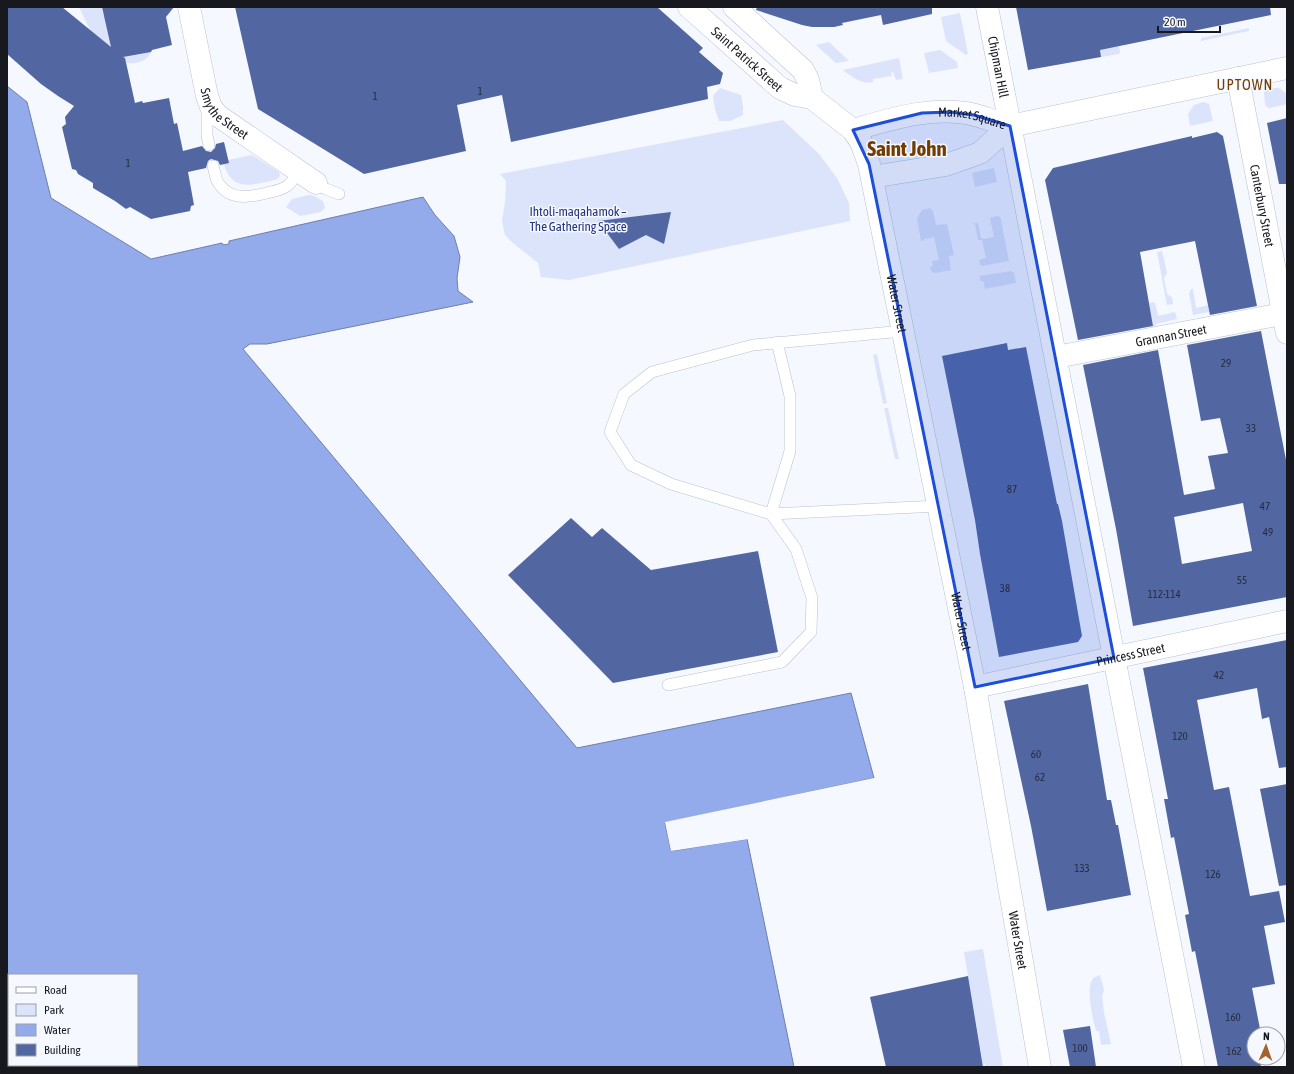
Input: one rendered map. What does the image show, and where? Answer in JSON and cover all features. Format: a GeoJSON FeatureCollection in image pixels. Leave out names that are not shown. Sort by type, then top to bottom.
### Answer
{"type":"FeatureCollection","features":[{"type":"Feature","properties":{"kind":"street","name":"Smythe Street"},"geometry":{"type":"LineString","coordinates":[[189,7],[207,96],[211,107],[224,121],[316,183]]}},
{"type":"Feature","properties":{"kind":"street","name":"Saint Patrick Street"},"geometry":{"type":"LineString","coordinates":[[689,7],[780,88],[795,95],[812,98],[853,130]]}},
{"type":"Feature","properties":{"kind":"street","name":"Saint Patrick Street"},"geometry":{"type":"LineString","coordinates":[[734,7],[803,70],[808,80],[812,98]]}},
{"type":"Feature","properties":{"kind":"street","name":"Chipman Hill"},"geometry":{"type":"LineString","coordinates":[[987,7],[1194,1067]]}},
{"type":"Feature","properties":{"kind":"street"},"geometry":{"type":"LineString","coordinates":[[1010,126],[1287,68]]}},
{"type":"Feature","properties":{"kind":"street","name":"Canterbury Street"},"geometry":{"type":"LineString","coordinates":[[1238,78],[1286,320]]}},
{"type":"Feature","properties":{"kind":"street","name":"Market Square"},"geometry":{"type":"LineString","coordinates":[[853,130],[886,121],[922,114],[950,112],[974,115],[1010,126]]}},
{"type":"Feature","properties":{"kind":"street","name":"Market Square"},"geometry":{"type":"LineString","coordinates":[[872,177],[946,165],[980,153],[1010,126]]}},
{"type":"Feature","properties":{"kind":"street"},"geometry":{"type":"LineString","coordinates":[[853,130],[866,153],[872,177]]}},
{"type":"Feature","properties":{"kind":"street","name":"Water Street"},"geometry":{"type":"LineString","coordinates":[[872,177],[975,687],[1040,1067]]}},
{"type":"Feature","properties":{"kind":"street","name":"Grannan Street"},"geometry":{"type":"LineString","coordinates":[[1056,357],[1286,320]]}},
{"type":"Feature","properties":{"kind":"street","name":"Princess Street"},"geometry":{"type":"LineString","coordinates":[[975,687],[1287,621]]}},
{"type":"Feature","properties":{"kind":"lane"},"geometry":{"type":"LineString","coordinates":[[207,96],[207,135],[209,145]]}},
{"type":"Feature","properties":{"kind":"lane"},"geometry":{"type":"LineString","coordinates":[[213,166],[219,185],[226,191],[238,196],[253,196],[280,190],[288,186],[298,171]]}},
{"type":"Feature","properties":{"kind":"lane"},"geometry":{"type":"LineString","coordinates":[[316,183],[339,194]]}},
{"type":"Feature","properties":{"kind":"lane"},"geometry":{"type":"LineString","coordinates":[[903,331],[753,345],[652,372],[624,394],[610,432],[631,465],[671,484],[771,514],[939,506]]}},
{"type":"Feature","properties":{"kind":"lane"},"geometry":{"type":"LineString","coordinates":[[771,514],[790,451],[790,396],[777,342]]}},
{"type":"Feature","properties":{"kind":"lane"},"geometry":{"type":"LineString","coordinates":[[668,685],[782,662],[811,632],[812,598],[796,549],[771,514]]}},
{"type":"Feature","properties":{"kind":"highlighted area"},"geometry":{"type":"Polygon","coordinates":[[[950,112],[974,115],[1010,126],[1114,658],[975,687],[869,164],[853,130],[922,113],[950,112]]]}},
{"type":"Feature","properties":{"kind":"green space"},"geometry":{"type":"Polygon","coordinates":[[[79,7],[102,7],[103,14],[151,52],[147,58],[136,63],[125,62],[104,47],[95,38],[79,7]]]}},
{"type":"Feature","properties":{"kind":"green space"},"geometry":{"type":"Polygon","coordinates":[[[960,13],[968,54],[966,55],[946,41],[941,17],[960,13]]]}},
{"type":"Feature","properties":{"kind":"green space"},"geometry":{"type":"Polygon","coordinates":[[[1249,28],[1249,31],[1201,41],[1201,38],[1249,28]]]}},
{"type":"Feature","properties":{"kind":"green space"},"geometry":{"type":"Polygon","coordinates":[[[829,42],[849,61],[836,63],[816,45],[829,42]]]}},
{"type":"Feature","properties":{"kind":"green space"},"geometry":{"type":"Polygon","coordinates":[[[1118,43],[1119,54],[1101,57],[1099,46],[1118,43]]]}},
{"type":"Feature","properties":{"kind":"green space"},"geometry":{"type":"Polygon","coordinates":[[[940,50],[957,62],[958,68],[929,73],[924,53],[940,50]]]}},
{"type":"Feature","properties":{"kind":"green space"},"geometry":{"type":"Polygon","coordinates":[[[899,58],[903,79],[896,80],[893,72],[891,73],[892,76],[873,79],[873,82],[869,83],[856,79],[843,70],[899,58]]]}},
{"type":"Feature","properties":{"kind":"green space"},"geometry":{"type":"Polygon","coordinates":[[[720,88],[741,95],[743,115],[730,121],[719,121],[713,96],[720,88]]]}},
{"type":"Feature","properties":{"kind":"green space"},"geometry":{"type":"Polygon","coordinates":[[[1279,88],[1287,94],[1287,104],[1270,108],[1265,105],[1264,92],[1266,89],[1279,88]]]}},
{"type":"Feature","properties":{"kind":"green space"},"geometry":{"type":"Polygon","coordinates":[[[1203,102],[1209,104],[1213,121],[1190,126],[1188,114],[1194,105],[1203,102]]]}},
{"type":"Feature","properties":{"kind":"green space","name":"Ihtoli-maqahamok – The Gathering Space"},"geometry":{"type":"Polygon","coordinates":[[[783,120],[819,154],[837,178],[849,203],[850,221],[569,280],[541,277],[538,263],[505,235],[502,221],[506,181],[500,174],[783,120]]]}},
{"type":"Feature","properties":{"kind":"green space"},"geometry":{"type":"Polygon","coordinates":[[[252,155],[279,172],[280,175],[278,179],[246,185],[233,180],[224,164],[228,160],[252,155]]]}},
{"type":"Feature","properties":{"kind":"green space"},"geometry":{"type":"Polygon","coordinates":[[[994,168],[997,182],[975,187],[972,173],[994,168]]]}},
{"type":"Feature","properties":{"kind":"green space"},"geometry":{"type":"Polygon","coordinates":[[[309,195],[323,201],[325,208],[321,212],[300,216],[286,207],[292,199],[309,195]]]}},
{"type":"Feature","properties":{"kind":"green space"},"geometry":{"type":"Polygon","coordinates":[[[930,208],[933,211],[936,225],[947,224],[954,255],[949,256],[951,270],[935,273],[931,271],[930,267],[933,266],[932,261],[939,260],[934,237],[921,241],[917,218],[922,210],[930,208]]]}},
{"type":"Feature","properties":{"kind":"green space"},"geometry":{"type":"Polygon","coordinates":[[[997,216],[1000,217],[1001,220],[1009,261],[981,266],[979,260],[986,258],[982,240],[978,240],[975,224],[970,224],[978,223],[981,238],[984,239],[994,237],[990,218],[997,216]]]}},
{"type":"Feature","properties":{"kind":"green space"},"geometry":{"type":"Polygon","coordinates":[[[1162,251],[1167,273],[1164,278],[1167,294],[1172,297],[1173,304],[1167,305],[1157,252],[1162,251]]]}},
{"type":"Feature","properties":{"kind":"green space"},"geometry":{"type":"Polygon","coordinates":[[[1011,271],[1014,273],[1016,283],[985,289],[983,281],[980,281],[980,276],[1011,271]]]}},
{"type":"Feature","properties":{"kind":"green space"},"geometry":{"type":"Polygon","coordinates":[[[1191,289],[1193,289],[1196,308],[1208,305],[1209,312],[1193,315],[1189,293],[1191,289]]]}},
{"type":"Feature","properties":{"kind":"green space"},"geometry":{"type":"Polygon","coordinates":[[[1155,302],[1158,316],[1175,312],[1177,319],[1156,324],[1156,326],[1153,327],[1149,303],[1155,302]]]}},
{"type":"Feature","properties":{"kind":"green space"},"geometry":{"type":"Polygon","coordinates":[[[877,354],[887,403],[883,404],[873,355],[877,354]]]}},
{"type":"Feature","properties":{"kind":"green space"},"geometry":{"type":"Polygon","coordinates":[[[884,408],[888,408],[899,459],[895,459],[884,408]]]}},
{"type":"Feature","properties":{"kind":"green space"},"geometry":{"type":"Polygon","coordinates":[[[983,949],[1003,1067],[985,1067],[985,1064],[983,1065],[964,952],[983,949]]]}},
{"type":"Feature","properties":{"kind":"green space"},"geometry":{"type":"Polygon","coordinates":[[[1100,975],[1104,990],[1102,996],[1104,1013],[1111,1044],[1101,1045],[1099,1031],[1096,1031],[1093,1020],[1090,991],[1092,980],[1100,975]]]}},
{"type":"Feature","properties":{"kind":"water"},"geometry":{"type":"Polygon","coordinates":[[[7,86],[27,102],[51,198],[151,259],[222,243],[223,245],[229,244],[229,241],[423,197],[435,215],[454,236],[460,257],[457,278],[458,291],[473,302],[267,344],[250,344],[243,349],[577,748],[851,693],[874,778],[665,823],[671,851],[747,839],[794,1067],[7,1067],[7,86]]]}},
{"type":"Feature","properties":{"kind":"pier"},"geometry":{"type":"Polygon","coordinates":[[[874,778],[874,780],[667,824],[672,849],[746,837],[749,839],[671,851],[665,822],[874,778]]]}},
{"type":"Feature","properties":{"kind":"building"},"geometry":{"type":"Polygon","coordinates":[[[7,7],[62,7],[111,47],[102,7],[174,7],[166,17],[172,45],[152,50],[151,52],[123,57],[125,58],[135,103],[169,98],[174,124],[177,123],[183,151],[202,146],[206,151],[211,152],[215,148],[216,144],[224,142],[229,163],[220,165],[218,161],[211,159],[208,161],[206,168],[188,172],[194,205],[191,206],[190,211],[151,219],[130,207],[126,209],[93,188],[93,183],[78,174],[76,170],[72,169],[62,127],[66,124],[65,117],[74,106],[41,84],[7,54],[7,7]]]}},
{"type":"Feature","properties":{"kind":"building"},"geometry":{"type":"Polygon","coordinates":[[[235,7],[657,7],[703,48],[699,52],[723,73],[720,84],[707,87],[708,99],[511,142],[502,95],[457,105],[466,151],[364,174],[258,109],[235,7]]]}},
{"type":"Feature","properties":{"kind":"building"},"geometry":{"type":"Polygon","coordinates":[[[757,7],[932,7],[932,14],[883,25],[881,15],[842,23],[843,25],[834,27],[812,27],[756,10],[757,7]]]}},
{"type":"Feature","properties":{"kind":"building"},"geometry":{"type":"Polygon","coordinates":[[[1016,7],[1270,7],[1271,15],[1100,50],[1101,57],[1028,70],[1016,7]]]}},
{"type":"Feature","properties":{"kind":"building"},"geometry":{"type":"Polygon","coordinates":[[[1287,118],[1287,184],[1279,184],[1267,123],[1287,118]]]}},
{"type":"Feature","properties":{"kind":"building"},"geometry":{"type":"Polygon","coordinates":[[[1217,132],[1223,136],[1257,306],[1210,315],[1195,241],[1140,252],[1153,326],[1078,340],[1045,180],[1053,168],[1192,136],[1192,138],[1217,132]]]}},
{"type":"Feature","properties":{"kind":"building"},"geometry":{"type":"Polygon","coordinates":[[[671,212],[664,244],[646,235],[619,249],[598,221],[671,212]]]}},
{"type":"Feature","properties":{"kind":"building"},"geometry":{"type":"Polygon","coordinates":[[[1261,331],[1287,465],[1287,597],[1133,626],[1116,529],[1083,365],[1158,350],[1184,495],[1215,489],[1208,456],[1228,453],[1220,418],[1201,421],[1187,345],[1261,331]],[[1243,503],[1174,517],[1182,564],[1252,551],[1243,503]]]}},
{"type":"Feature","properties":{"kind":"building"},"geometry":{"type":"Polygon","coordinates":[[[1007,343],[1008,350],[1026,347],[1057,504],[1062,521],[1082,636],[1078,642],[999,657],[975,520],[942,356],[1007,343]]]}},
{"type":"Feature","properties":{"kind":"building"},"geometry":{"type":"Polygon","coordinates":[[[571,518],[592,537],[602,528],[651,570],[758,551],[778,652],[613,683],[508,575],[571,518]]]}},
{"type":"Feature","properties":{"kind":"building"},"geometry":{"type":"Polygon","coordinates":[[[1287,640],[1287,767],[1279,768],[1269,717],[1262,719],[1257,688],[1197,700],[1214,790],[1229,787],[1250,896],[1279,891],[1285,922],[1264,926],[1275,984],[1252,988],[1259,1026],[1246,1026],[1246,1066],[1261,1067],[1218,1067],[1195,951],[1192,952],[1185,915],[1189,914],[1174,837],[1171,838],[1164,799],[1168,799],[1143,668],[1287,640]]]}},
{"type":"Feature","properties":{"kind":"building"},"geometry":{"type":"Polygon","coordinates":[[[1088,684],[1107,800],[1111,800],[1116,825],[1118,825],[1131,895],[1047,911],[1031,826],[1004,701],[1088,684]]]}},
{"type":"Feature","properties":{"kind":"building"},"geometry":{"type":"Polygon","coordinates":[[[1287,784],[1287,885],[1279,886],[1260,789],[1287,784]]]}},
{"type":"Feature","properties":{"kind":"building"},"geometry":{"type":"Polygon","coordinates":[[[968,976],[983,1067],[886,1067],[870,997],[968,976]]]}},
{"type":"Feature","properties":{"kind":"building"},"geometry":{"type":"Polygon","coordinates":[[[1090,1026],[1096,1067],[1070,1067],[1063,1030],[1090,1026]]]}},
{"type":"Feature","properties":{"kind":"district","name":"UPTOWN"},"geometry":{"type":"Point","coordinates":[1245,84]}},
{"type":"Feature","properties":{"kind":"district","name":"Saint John"},"geometry":{"type":"Point","coordinates":[907,148]}}]}
